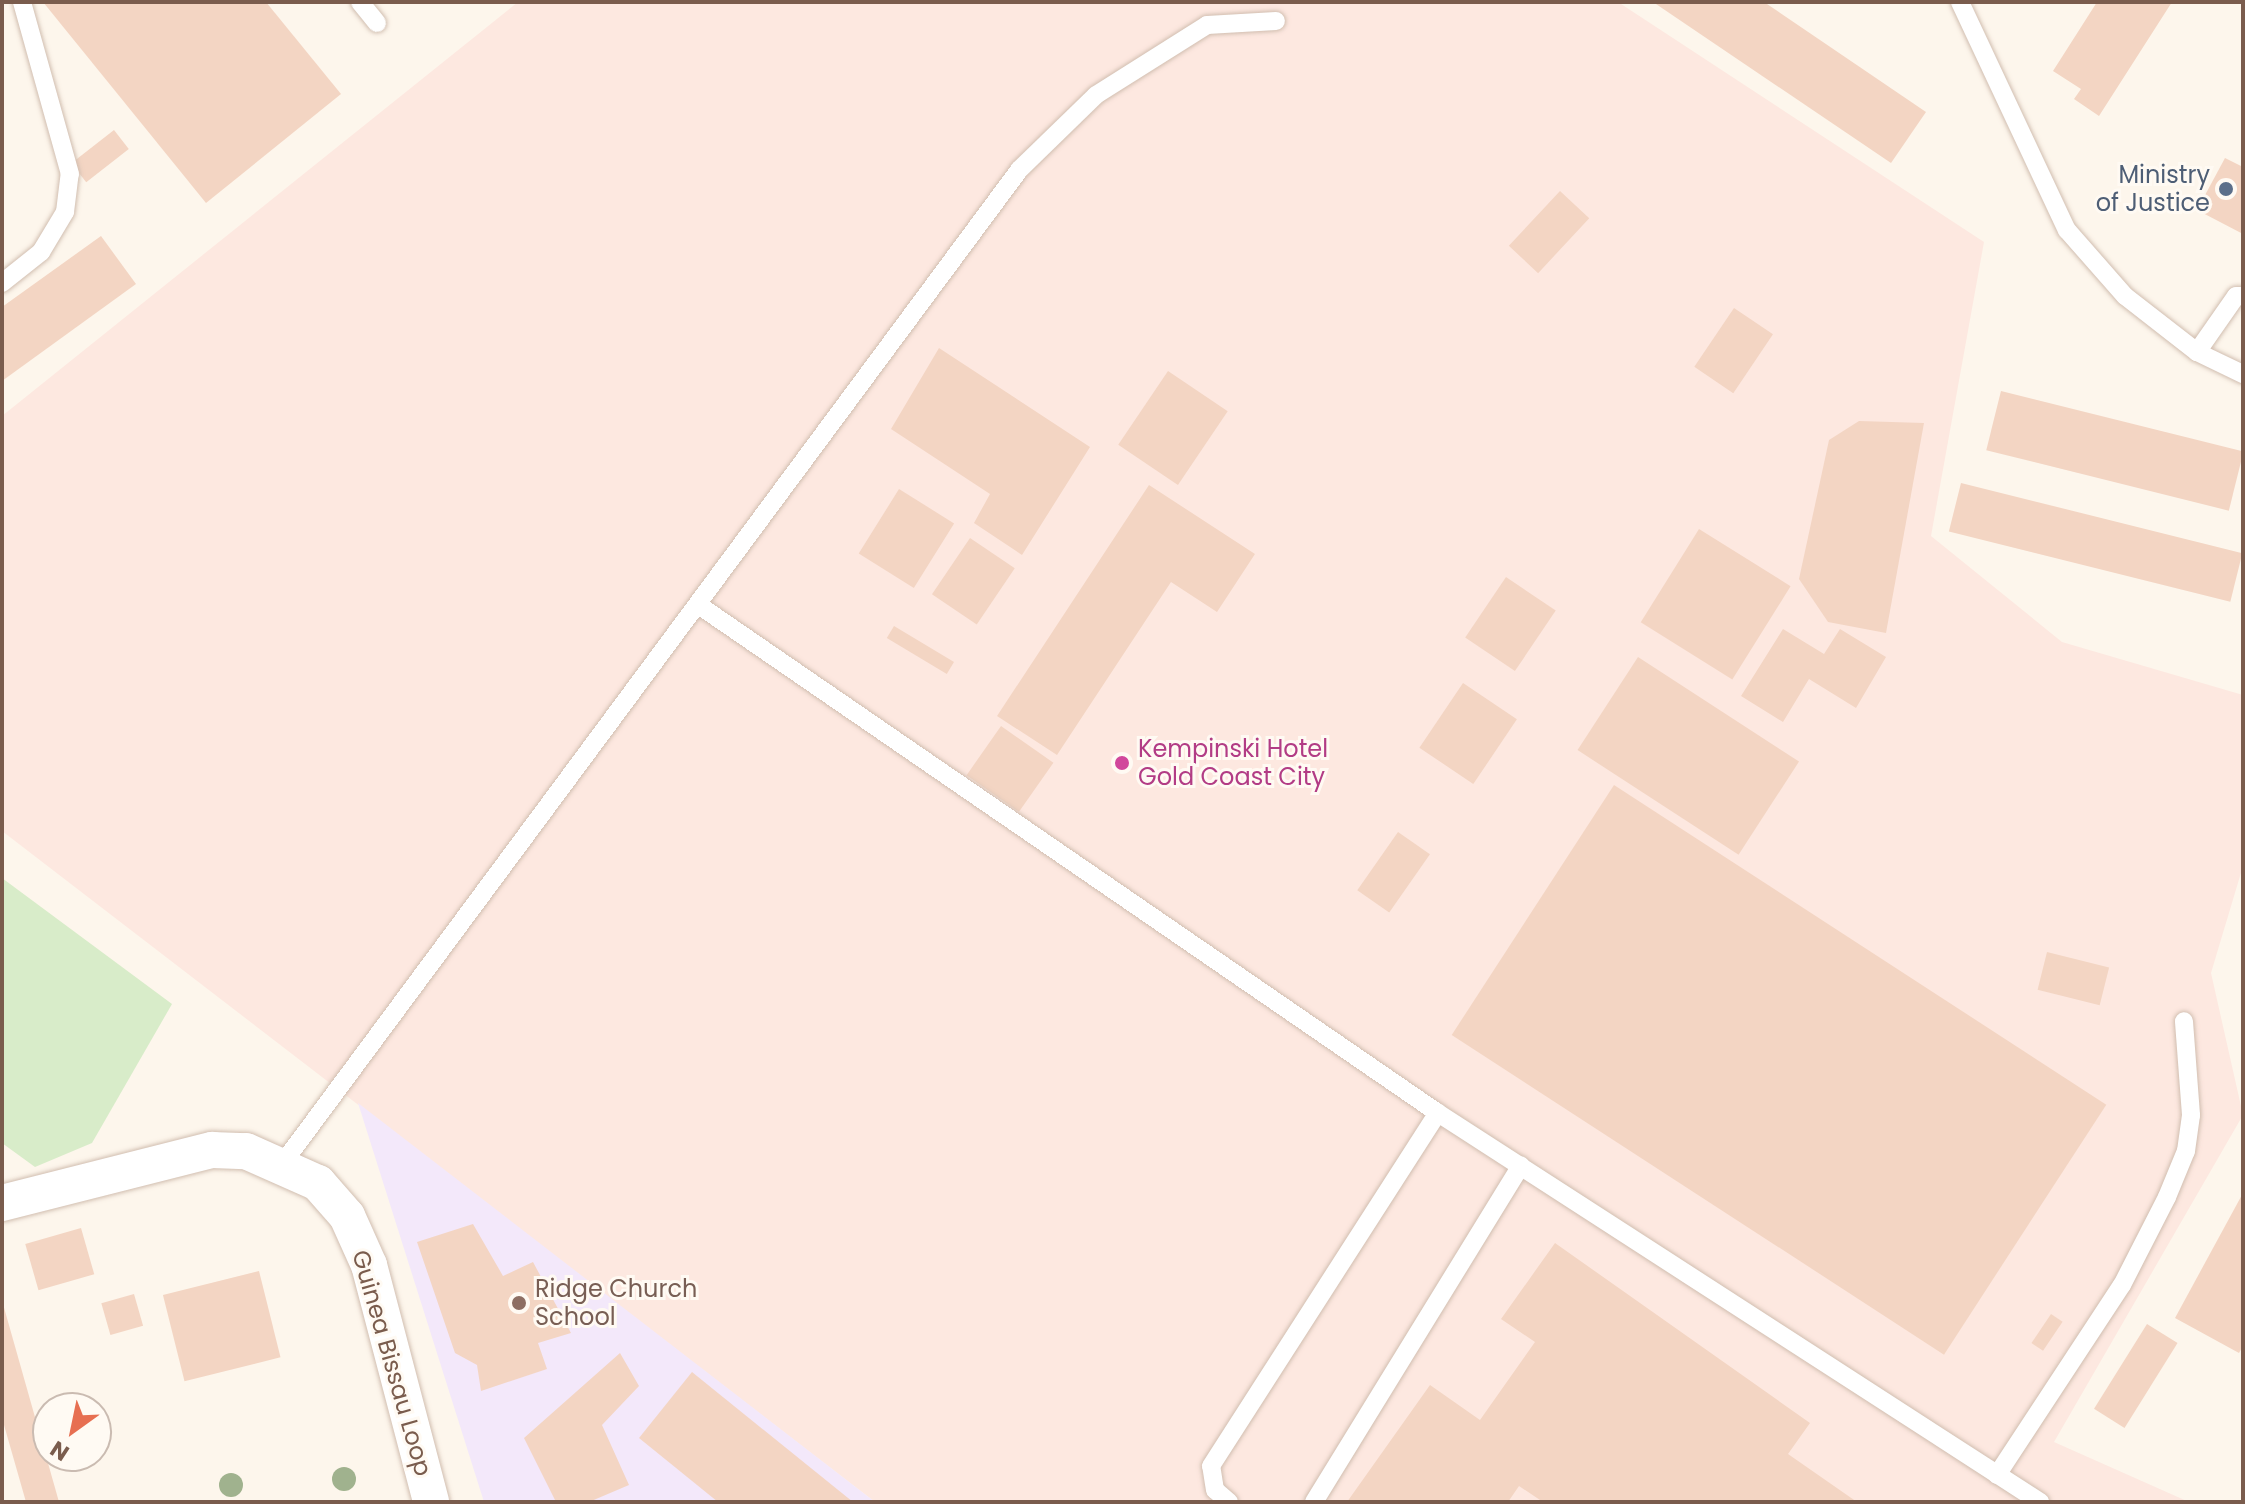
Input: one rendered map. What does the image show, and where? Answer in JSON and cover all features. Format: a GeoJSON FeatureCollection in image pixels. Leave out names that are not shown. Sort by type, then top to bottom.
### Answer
{"type":"FeatureCollection","features":[{"type":"Feature","properties":{"kind":"street","name":"Guinea Bissau Loop"},"geometry":{"type":"LineString","coordinates":[[2,1203],[212,1150],[246,1151],[283,1163],[318,1183],[347,1216],[369,1265],[431,1502]]}},
{"type":"Feature","properties":{"kind":"lane"},"geometry":{"type":"LineString","coordinates":[[2,283],[41,252],[65,212],[70,174],[22,2]]}},
{"type":"Feature","properties":{"kind":"lane"},"geometry":{"type":"LineString","coordinates":[[360,2],[377,23]]}},
{"type":"Feature","properties":{"kind":"lane"},"geometry":{"type":"LineString","coordinates":[[1960,2],[2067,230],[2125,296],[2197,352],[2243,374]]}},
{"type":"Feature","properties":{"kind":"lane"},"geometry":{"type":"LineString","coordinates":[[283,1163],[700,606],[1019,170],[1096,95],[1207,25],[1276,21]]}},
{"type":"Feature","properties":{"kind":"lane"},"geometry":{"type":"LineString","coordinates":[[2197,352],[2236,296],[2243,296]]}},
{"type":"Feature","properties":{"kind":"lane"},"geometry":{"type":"LineString","coordinates":[[700,606],[1438,1113],[2040,1502]]}},
{"type":"Feature","properties":{"kind":"lane"},"geometry":{"type":"LineString","coordinates":[[1997,1475],[2122,1285],[2167,1197],[2186,1151],[2191,1115],[2184,1021]]}},
{"type":"Feature","properties":{"kind":"lane"},"geometry":{"type":"LineString","coordinates":[[1229,1502],[1215,1490],[1211,1466],[1438,1113]]}},
{"type":"Feature","properties":{"kind":"lane"},"geometry":{"type":"LineString","coordinates":[[1314,1502],[1521,1166]]}},
{"type":"Feature","properties":{"kind":"shaded area","name":"Kempinski Hotel Gold Coast City"},"geometry":{"type":"Polygon","coordinates":[[[518,2],[1618,2],[1984,242],[1931,536],[2062,642],[2243,695],[2243,866],[2211,973],[2243,1115],[2054,1442],[2189,1502],[875,1502],[2,831],[2,416],[518,2]]]}},
{"type":"Feature","properties":{"kind":"shaded area","name":"Ridge Church School"},"geometry":{"type":"Polygon","coordinates":[[[358,1103],[875,1502],[484,1502],[358,1103]]]}},
{"type":"Feature","properties":{"kind":"green space"},"geometry":{"type":"Polygon","coordinates":[[[2,878],[172,1004],[92,1143],[35,1167],[2,1143],[2,878]]]}},
{"type":"Feature","properties":{"kind":"building"},"geometry":{"type":"Polygon","coordinates":[[[43,2],[266,2],[341,94],[206,203],[43,2]]]}},
{"type":"Feature","properties":{"kind":"building"},"geometry":{"type":"Polygon","coordinates":[[[1653,2],[1764,2],[1926,112],[1891,163],[1653,2]]]}},
{"type":"Feature","properties":{"kind":"building"},"geometry":{"type":"Polygon","coordinates":[[[2097,2],[2172,2],[2099,116],[2074,99],[2081,89],[2053,71],[2097,2]]]}},
{"type":"Feature","properties":{"kind":"building"},"geometry":{"type":"Polygon","coordinates":[[[114,130],[129,149],[86,182],[71,163],[114,130]]]}},
{"type":"Feature","properties":{"kind":"building","name":"Ministry of Justice"},"geometry":{"type":"Polygon","coordinates":[[[2225,158],[2243,167],[2243,234],[2197,210],[2225,158]]]}},
{"type":"Feature","properties":{"kind":"building"},"geometry":{"type":"Polygon","coordinates":[[[1560,191],[1589,218],[1538,273],[1509,246],[1560,191]]]}},
{"type":"Feature","properties":{"kind":"building"},"geometry":{"type":"Polygon","coordinates":[[[101,236],[136,284],[2,381],[2,307],[101,236]]]}},
{"type":"Feature","properties":{"kind":"building"},"geometry":{"type":"Polygon","coordinates":[[[1734,308],[1773,334],[1733,393],[1694,367],[1734,308]]]}},
{"type":"Feature","properties":{"kind":"building"},"geometry":{"type":"Polygon","coordinates":[[[939,348],[1090,447],[1022,555],[974,523],[990,494],[891,429],[939,348]]]}},
{"type":"Feature","properties":{"kind":"building"},"geometry":{"type":"Polygon","coordinates":[[[1168,371],[1228,411],[1178,485],[1118,445],[1168,371]]]}},
{"type":"Feature","properties":{"kind":"building"},"geometry":{"type":"Polygon","coordinates":[[[2001,391],[2243,451],[2229,511],[1986,450],[2001,391]]]}},
{"type":"Feature","properties":{"kind":"building"},"geometry":{"type":"Polygon","coordinates":[[[1859,421],[1924,423],[1886,633],[1828,622],[1799,579],[1829,440],[1859,421]]]}},
{"type":"Feature","properties":{"kind":"building"},"geometry":{"type":"Polygon","coordinates":[[[1961,483],[2242,553],[2230,602],[1949,532],[1961,483]]]}},
{"type":"Feature","properties":{"kind":"building"},"geometry":{"type":"Polygon","coordinates":[[[1149,485],[1255,554],[1217,612],[1171,582],[1057,755],[997,716],[1149,485]]]}},
{"type":"Feature","properties":{"kind":"building"},"geometry":{"type":"Polygon","coordinates":[[[899,489],[954,523],[914,588],[859,553],[899,489]]]}},
{"type":"Feature","properties":{"kind":"building"},"geometry":{"type":"Polygon","coordinates":[[[1699,529],[1791,586],[1732,680],[1641,622],[1699,529]]]}},
{"type":"Feature","properties":{"kind":"building"},"geometry":{"type":"Polygon","coordinates":[[[970,538],[1015,568],[977,625],[932,594],[970,538]]]}},
{"type":"Feature","properties":{"kind":"building"},"geometry":{"type":"Polygon","coordinates":[[[1506,577],[1556,611],[1515,671],[1465,638],[1506,577]]]}},
{"type":"Feature","properties":{"kind":"building"},"geometry":{"type":"Polygon","coordinates":[[[894,626],[954,662],[947,674],[887,638],[894,626]]]}},
{"type":"Feature","properties":{"kind":"building"},"geometry":{"type":"Polygon","coordinates":[[[1783,629],[1824,654],[1840,629],[1886,657],[1856,708],[1809,679],[1783,722],[1741,696],[1783,629]]]}},
{"type":"Feature","properties":{"kind":"building"},"geometry":{"type":"Polygon","coordinates":[[[1638,657],[1799,762],[1739,855],[1578,750],[1638,657]]]}},
{"type":"Feature","properties":{"kind":"building"},"geometry":{"type":"Polygon","coordinates":[[[1463,683],[1517,719],[1473,784],[1419,748],[1463,683]]]}},
{"type":"Feature","properties":{"kind":"building"},"geometry":{"type":"Polygon","coordinates":[[[1001,726],[1053,763],[1019,812],[967,775],[1001,726]]]}},
{"type":"Feature","properties":{"kind":"building"},"geometry":{"type":"Polygon","coordinates":[[[1614,785],[2106,1105],[1944,1355],[1452,1035],[1614,785]]]}},
{"type":"Feature","properties":{"kind":"building"},"geometry":{"type":"Polygon","coordinates":[[[1398,832],[1430,854],[1389,913],[1357,890],[1398,832]]]}},
{"type":"Feature","properties":{"kind":"building"},"geometry":{"type":"Polygon","coordinates":[[[2047,952],[2109,967],[2100,1005],[2038,990],[2047,952]]]}},
{"type":"Feature","properties":{"kind":"building"},"geometry":{"type":"Polygon","coordinates":[[[2243,1193],[2243,1346],[2239,1353],[2175,1318],[2243,1193]]]}},
{"type":"Feature","properties":{"kind":"building"},"geometry":{"type":"Polygon","coordinates":[[[473,1224],[503,1276],[533,1262],[571,1333],[538,1343],[547,1369],[481,1391],[477,1365],[455,1353],[417,1242],[473,1224]]]}},
{"type":"Feature","properties":{"kind":"building"},"geometry":{"type":"Polygon","coordinates":[[[81,1228],[94,1274],[38,1290],[25,1244],[81,1228]]]}},
{"type":"Feature","properties":{"kind":"building"},"geometry":{"type":"Polygon","coordinates":[[[1555,1243],[1810,1423],[1788,1454],[1857,1502],[1543,1502],[1519,1486],[1508,1502],[1347,1502],[1430,1385],[1480,1420],[1535,1342],[1501,1319],[1555,1243]]]}},
{"type":"Feature","properties":{"kind":"building"},"geometry":{"type":"Polygon","coordinates":[[[259,1271],[281,1357],[184,1381],[163,1295],[259,1271]]]}},
{"type":"Feature","properties":{"kind":"building"},"geometry":{"type":"Polygon","coordinates":[[[134,1294],[143,1326],[110,1335],[101,1303],[134,1294]]]}},
{"type":"Feature","properties":{"kind":"building"},"geometry":{"type":"Polygon","coordinates":[[[3,1304],[32,1407],[32,1472],[51,1472],[59,1502],[26,1502],[2,1418],[3,1304]]]}},
{"type":"Feature","properties":{"kind":"building"},"geometry":{"type":"Polygon","coordinates":[[[2051,1314],[2063,1322],[2043,1351],[2031,1343],[2051,1314]]]}},
{"type":"Feature","properties":{"kind":"building"},"geometry":{"type":"Polygon","coordinates":[[[2147,1324],[2178,1343],[2125,1428],[2094,1409],[2147,1324]]]}},
{"type":"Feature","properties":{"kind":"building"},"geometry":{"type":"Polygon","coordinates":[[[620,1353],[639,1386],[602,1425],[629,1485],[589,1502],[556,1502],[524,1438],[620,1353]]]}},
{"type":"Feature","properties":{"kind":"building"},"geometry":{"type":"Polygon","coordinates":[[[692,1372],[853,1502],[718,1502],[639,1438],[692,1372]]]}},
{"type":"Feature","properties":{"kind":"place","name":"Ministry of Justice"},"geometry":{"type":"Point","coordinates":[2226,189]}},
{"type":"Feature","properties":{"kind":"place","name":"Kempinski Hotel Gold Coast City"},"geometry":{"type":"Point","coordinates":[1122,763]}},
{"type":"Feature","properties":{"kind":"place","name":"Ridge Church School"},"geometry":{"type":"Point","coordinates":[519,1303]}}]}
